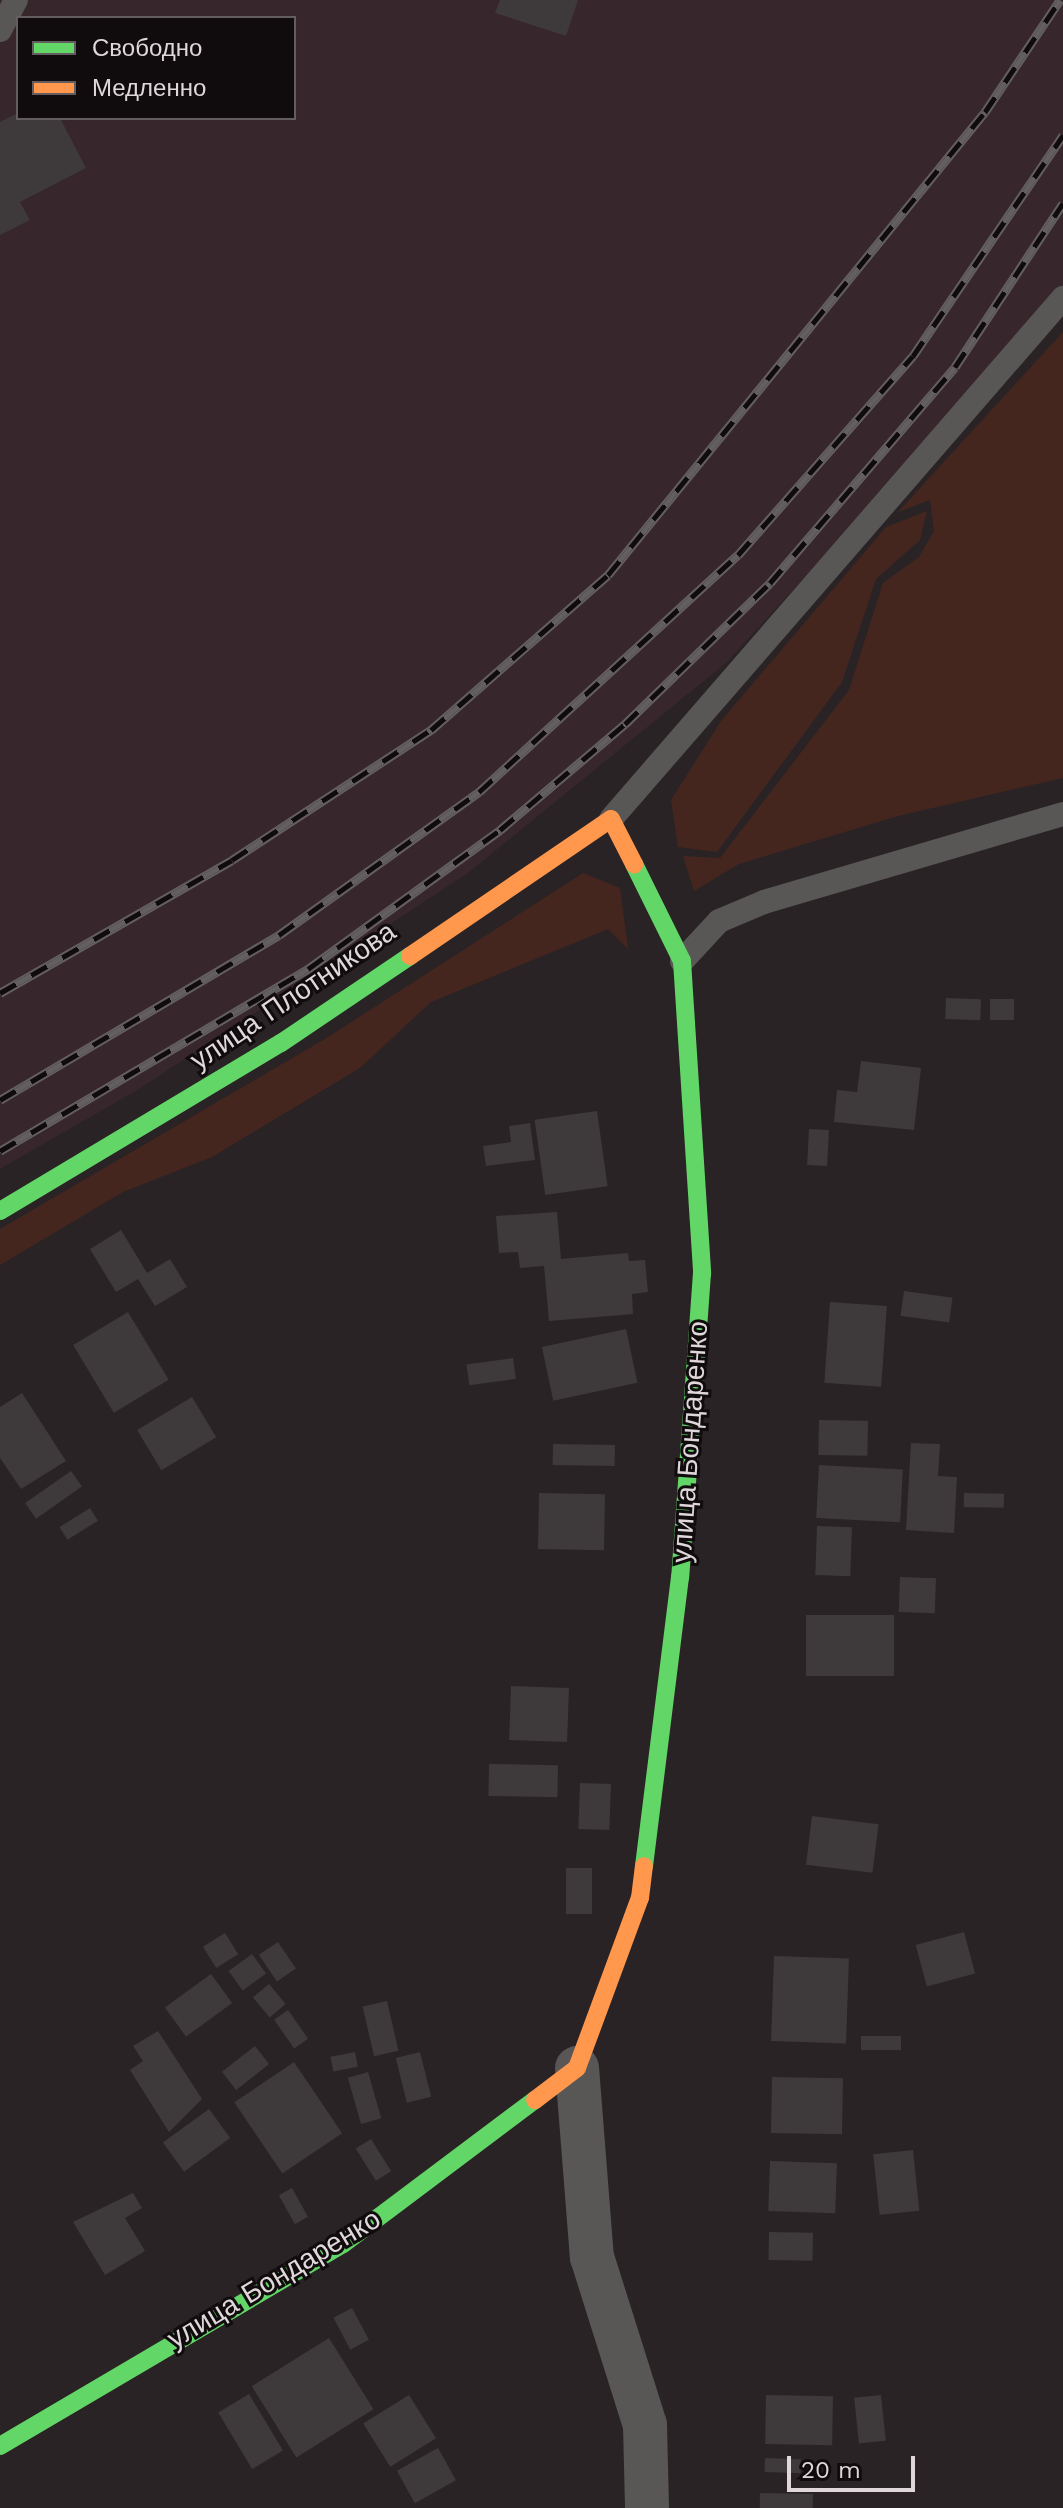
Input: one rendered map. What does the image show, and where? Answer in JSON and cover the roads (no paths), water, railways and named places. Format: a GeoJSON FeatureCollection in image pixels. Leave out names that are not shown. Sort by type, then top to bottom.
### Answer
{"type":"FeatureCollection","features":[{"type":"Feature","properties":{"kind":"street","name":"улица Бондаренко"},"geometry":{"type":"LineString","coordinates":[[611,819],[682,961],[702,1273],[680,1577],[640,1898],[577,2068],[592,2257],[645,2425],[647,2508]]}},
{"type":"Feature","properties":{"kind":"street","name":"улица Плотникова"},"geometry":{"type":"LineString","coordinates":[[0,1211],[281,1043],[611,819]]}},
{"type":"Feature","properties":{"kind":"street","name":"улица Бондаренко"},"geometry":{"type":"LineString","coordinates":[[0,2446],[343,2244],[577,2068]]}},
{"type":"Feature","properties":{"kind":"lane"},"geometry":{"type":"LineString","coordinates":[[0,30],[16,0]]}},
{"type":"Feature","properties":{"kind":"lane"},"geometry":{"type":"LineString","coordinates":[[611,819],[1063,298]]}},
{"type":"Feature","properties":{"kind":"lane"},"geometry":{"type":"LineString","coordinates":[[682,961],[719,921],[764,902],[1063,814]]}},
{"type":"Feature","properties":{"kind":"railway"},"geometry":{"type":"LineString","coordinates":[[0,993],[232,860],[431,730],[608,575],[985,112],[1060,0]]}},
{"type":"Feature","properties":{"kind":"railway"},"geometry":{"type":"LineString","coordinates":[[0,1100],[279,935],[479,792],[738,555],[913,356],[1063,135]]}},
{"type":"Feature","properties":{"kind":"railway"},"geometry":{"type":"LineString","coordinates":[[0,1151],[308,969],[500,830],[625,724],[770,583],[955,367],[1063,203]]}}]}
